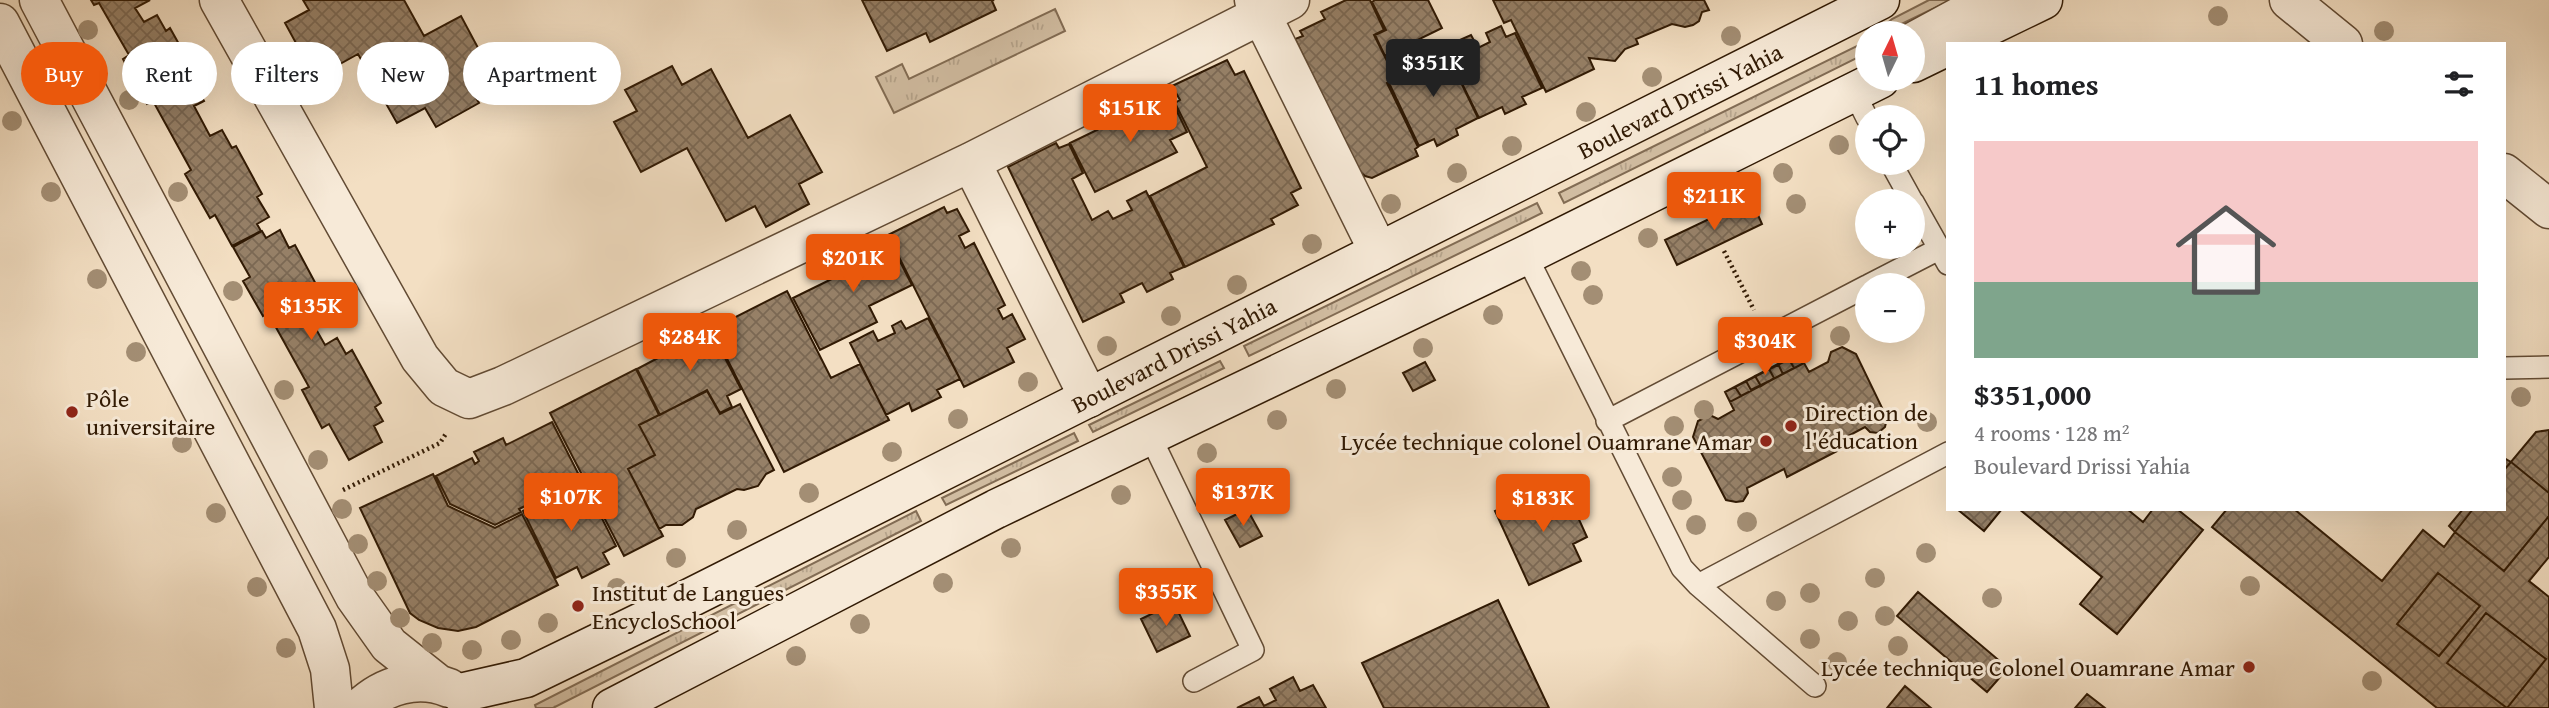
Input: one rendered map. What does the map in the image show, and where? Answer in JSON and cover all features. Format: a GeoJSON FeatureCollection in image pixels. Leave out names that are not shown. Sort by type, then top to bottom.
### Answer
{"type":"FeatureCollection","features":[{"type":"Feature","properties":{"kind":"street"},"geometry":{"type":"LineString","coordinates":[[39,0],[355,597],[389,645],[459,695]]}},
{"type":"Feature","properties":{"kind":"street"},"geometry":{"type":"LineString","coordinates":[[219,0],[420,358],[444,387],[469,399],[515,381],[971,162],[1268,5],[1379,252]]}},
{"type":"Feature","properties":{"kind":"street","name":"Boulevard Drissi Yahia"},"geometry":{"type":"LineString","coordinates":[[360,708],[371,697],[392,687],[415,682],[459,695],[526,678],[1880,0]]}},
{"type":"Feature","properties":{"kind":"street"},"geometry":{"type":"LineString","coordinates":[[1925,35],[1990,0]]}},
{"type":"Feature","properties":{"kind":"street"},"geometry":{"type":"LineString","coordinates":[[1956,42],[2043,0]]}},
{"type":"Feature","properties":{"kind":"street"},"geometry":{"type":"LineString","coordinates":[[2289,0],[2341,42]]}},
{"type":"Feature","properties":{"kind":"street"},"geometry":{"type":"LineString","coordinates":[[0,23],[317,629],[330,669],[334,708]]}},
{"type":"Feature","properties":{"kind":"street"},"geometry":{"type":"LineString","coordinates":[[1925,57],[1946,47]]}},
{"type":"Feature","properties":{"kind":"street"},"geometry":{"type":"LineString","coordinates":[[612,708],[996,509],[1526,255],[1867,96]]}},
{"type":"Feature","properties":{"kind":"street"},"geometry":{"type":"LineString","coordinates":[[971,162],[1089,398]]}},
{"type":"Feature","properties":{"kind":"street"},"geometry":{"type":"LineString","coordinates":[[2506,175],[2549,209]]}},
{"type":"Feature","properties":{"kind":"lane"},"geometry":{"type":"LineString","coordinates":[[1900,273],[1943,256],[1925,225]]}},
{"type":"Feature","properties":{"kind":"lane"},"geometry":{"type":"LineString","coordinates":[[1526,255],[1682,568],[1815,686]]}},
{"type":"Feature","properties":{"kind":"lane"},"geometry":{"type":"LineString","coordinates":[[1607,421],[1855,293]]}},
{"type":"Feature","properties":{"kind":"lane"},"geometry":{"type":"LineString","coordinates":[[2506,368],[2549,367]]}},
{"type":"Feature","properties":{"kind":"lane"},"geometry":{"type":"LineString","coordinates":[[1150,436],[1253,650],[1194,681]]}},
{"type":"Feature","properties":{"kind":"lane"},"geometry":{"type":"LineString","coordinates":[[1698,585],[1946,454]]}},
{"type":"Feature","properties":{"kind":"path"},"geometry":{"type":"LineString","coordinates":[[1724,251],[1768,338]]}},
{"type":"Feature","properties":{"kind":"path"},"geometry":{"type":"LineString","coordinates":[[308,507],[440,443],[469,399]]}},
{"type":"Feature","properties":{"kind":"green space"},"geometry":{"type":"Polygon","coordinates":[[[1929,0],[1951,0],[1907,21],[1890,21],[1929,0]]]}},
{"type":"Feature","properties":{"kind":"green space"},"geometry":{"type":"Polygon","coordinates":[[[1055,9],[1065,31],[894,113],[876,77],[902,64],[909,79],[1055,9]]]}},
{"type":"Feature","properties":{"kind":"green space"},"geometry":{"type":"Polygon","coordinates":[[[1855,47],[1855,59],[1564,203],[1559,193],[1855,47]]]}},
{"type":"Feature","properties":{"kind":"green space"},"geometry":{"type":"Polygon","coordinates":[[[1537,203],[1542,213],[1249,356],[1244,346],[1537,203]]]}},
{"type":"Feature","properties":{"kind":"green space"},"geometry":{"type":"Polygon","coordinates":[[[1220,361],[1224,368],[1093,432],[1089,425],[1220,361]]]}},
{"type":"Feature","properties":{"kind":"green space"},"geometry":{"type":"Polygon","coordinates":[[[1074,433],[1078,441],[946,505],[942,498],[1074,433]]]}},
{"type":"Feature","properties":{"kind":"green space"},"geometry":{"type":"Polygon","coordinates":[[[916,511],[921,521],[553,708],[536,708],[535,705],[916,511]]]}},
{"type":"Feature","properties":{"kind":"building"},"geometry":{"type":"Polygon","coordinates":[[[91,0],[150,0],[135,8],[144,22],[157,15],[166,31],[170,28],[178,42],[122,43],[99,3],[94,5],[91,0]]]}},
{"type":"Feature","properties":{"kind":"building"},"geometry":{"type":"Polygon","coordinates":[[[303,0],[404,0],[424,36],[461,16],[475,42],[463,42],[463,105],[475,105],[436,127],[425,108],[397,123],[387,105],[449,105],[449,42],[357,42],[357,55],[343,62],[343,42],[295,42],[285,23],[309,10],[303,0]]]}},
{"type":"Feature","properties":{"kind":"building"},"geometry":{"type":"Polygon","coordinates":[[[862,0],[994,0],[992,1],[996,10],[930,42],[926,33],[887,51],[862,0]]]}},
{"type":"Feature","properties":{"kind":"building"},"geometry":{"type":"Polygon","coordinates":[[[1346,0],[1370,0],[1384,30],[1374,35],[1396,79],[1387,83],[1418,147],[1415,149],[1418,156],[1372,178],[1359,171],[1295,39],[1303,36],[1300,31],[1325,19],[1321,12],[1346,0]]]}},
{"type":"Feature","properties":{"kind":"building"},"geometry":{"type":"Polygon","coordinates":[[[1428,0],[1442,28],[1385,56],[1375,35],[1386,30],[1372,2],[1428,0]]]}},
{"type":"Feature","properties":{"kind":"building"},"geometry":{"type":"Polygon","coordinates":[[[1493,0],[1704,0],[1709,10],[1702,12],[1699,21],[1693,25],[1685,27],[1672,24],[1636,39],[1638,44],[1625,49],[1615,61],[1589,58],[1594,69],[1546,92],[1511,20],[1504,23],[1493,0]]]}},
{"type":"Feature","properties":{"kind":"building"},"geometry":{"type":"Polygon","coordinates":[[[1501,26],[1506,37],[1515,33],[1542,88],[1522,97],[1526,104],[1505,114],[1502,107],[1479,118],[1444,47],[1471,35],[1478,48],[1490,42],[1486,33],[1501,26]]]}},
{"type":"Feature","properties":{"kind":"building"},"geometry":{"type":"Polygon","coordinates":[[[1444,47],[1478,118],[1456,129],[1458,135],[1437,146],[1434,139],[1419,146],[1389,83],[1400,78],[1396,71],[1414,62],[1418,71],[1428,66],[1423,57],[1444,47]]]}},
{"type":"Feature","properties":{"kind":"building"},"geometry":{"type":"Polygon","coordinates":[[[1227,60],[1235,75],[1244,71],[1301,188],[1291,193],[1298,205],[1271,219],[1274,224],[1185,267],[1150,196],[1207,167],[1175,103],[1180,100],[1172,86],[1227,60]]]}},
{"type":"Feature","properties":{"kind":"building"},"geometry":{"type":"Polygon","coordinates":[[[672,66],[682,85],[711,69],[748,138],[790,115],[822,172],[799,184],[809,204],[766,227],[755,206],[726,221],[687,148],[641,172],[614,122],[637,111],[625,90],[672,66]]]}},
{"type":"Feature","properties":{"kind":"building"},"geometry":{"type":"Polygon","coordinates":[[[1169,95],[1187,132],[1170,140],[1177,152],[1095,192],[1070,143],[1169,95]]]}},
{"type":"Feature","properties":{"kind":"building"},"geometry":{"type":"Polygon","coordinates":[[[155,105],[196,105],[194,106],[210,136],[222,130],[232,148],[236,146],[262,194],[257,197],[269,217],[257,224],[261,231],[232,246],[215,215],[210,218],[185,174],[191,170],[155,105]]]}},
{"type":"Feature","properties":{"kind":"building"},"geometry":{"type":"Polygon","coordinates":[[[1056,143],[1059,148],[1069,144],[1083,173],[1072,179],[1092,220],[1108,211],[1113,219],[1132,210],[1127,201],[1146,191],[1184,267],[1170,273],[1173,279],[1147,292],[1142,283],[1120,294],[1124,302],[1083,322],[1008,167],[1056,143]]]}},
{"type":"Feature","properties":{"kind":"building"},"geometry":{"type":"Polygon","coordinates":[[[1751,199],[1762,224],[1677,265],[1665,240],[1751,199]]]}},
{"type":"Feature","properties":{"kind":"building"},"geometry":{"type":"Polygon","coordinates":[[[944,207],[947,213],[957,209],[969,231],[959,236],[965,248],[974,243],[1005,305],[998,309],[1003,319],[1012,314],[1025,339],[1007,348],[1014,362],[964,387],[888,235],[944,207]]]}},
{"type":"Feature","properties":{"kind":"building"},"geometry":{"type":"Polygon","coordinates":[[[280,230],[289,248],[295,245],[318,288],[313,290],[322,307],[308,315],[325,345],[337,338],[346,354],[352,350],[381,403],[375,407],[383,421],[374,426],[382,442],[349,460],[329,424],[322,428],[302,390],[309,387],[268,313],[263,316],[243,281],[250,277],[233,247],[262,231],[266,238],[280,230]]]}},
{"type":"Feature","properties":{"kind":"building"},"geometry":{"type":"Polygon","coordinates":[[[887,236],[912,285],[869,306],[877,322],[820,350],[793,298],[846,272],[839,260],[887,236]]]}},
{"type":"Feature","properties":{"kind":"building"},"geometry":{"type":"Polygon","coordinates":[[[787,291],[831,378],[860,364],[889,420],[784,472],[712,329],[787,291]]]}},
{"type":"Feature","properties":{"kind":"building"},"geometry":{"type":"Polygon","coordinates":[[[928,318],[960,379],[937,390],[941,397],[912,411],[909,403],[886,415],[850,343],[873,331],[878,341],[895,333],[892,326],[901,321],[906,329],[928,318]]]}},
{"type":"Feature","properties":{"kind":"building"},"geometry":{"type":"Polygon","coordinates":[[[708,325],[741,389],[727,396],[732,407],[720,413],[707,390],[660,415],[637,369],[677,348],[674,342],[708,325]]]}},
{"type":"Feature","properties":{"kind":"building","name":"Direction de l'éducation"},"geometry":{"type":"Polygon","coordinates":[[[1842,347],[1856,354],[1887,418],[1885,427],[1878,433],[1870,432],[1865,427],[1835,443],[1839,450],[1787,477],[1784,469],[1747,488],[1748,493],[1743,501],[1726,500],[1693,437],[1698,421],[1710,415],[1718,419],[1734,410],[1725,392],[1778,364],[1799,354],[1809,372],[1828,362],[1831,352],[1842,347]]]}},
{"type":"Feature","properties":{"kind":"building"},"geometry":{"type":"Polygon","coordinates":[[[1799,354],[1804,363],[1730,402],[1725,392],[1799,354]]]}},
{"type":"Feature","properties":{"kind":"building"},"geometry":{"type":"Polygon","coordinates":[[[1789,359],[1794,368],[1741,396],[1735,387],[1789,359]]]}},
{"type":"Feature","properties":{"kind":"building"},"geometry":{"type":"Polygon","coordinates":[[[1425,362],[1435,380],[1413,391],[1403,373],[1425,362]]]}},
{"type":"Feature","properties":{"kind":"building"},"geometry":{"type":"Polygon","coordinates":[[[1778,364],[1783,374],[1751,390],[1746,381],[1778,364]]]}},
{"type":"Feature","properties":{"kind":"building"},"geometry":{"type":"Polygon","coordinates":[[[636,369],[659,415],[639,425],[655,455],[628,469],[663,536],[624,556],[550,413],[636,369]]]}},
{"type":"Feature","properties":{"kind":"building"},"geometry":{"type":"Polygon","coordinates":[[[1769,369],[1774,378],[1761,386],[1755,376],[1769,369]]]}},
{"type":"Feature","properties":{"kind":"building"},"geometry":{"type":"Polygon","coordinates":[[[707,391],[720,414],[740,404],[774,470],[766,474],[758,486],[737,489],[696,509],[693,517],[682,525],[666,525],[659,529],[628,469],[655,455],[639,425],[707,391]]]}},
{"type":"Feature","properties":{"kind":"building"},"geometry":{"type":"Polygon","coordinates":[[[552,422],[581,479],[519,509],[521,512],[495,525],[450,504],[436,476],[472,458],[475,464],[479,461],[474,452],[503,438],[506,445],[552,422]]]}},
{"type":"Feature","properties":{"kind":"building"},"geometry":{"type":"Polygon","coordinates":[[[2549,430],[2549,557],[2529,581],[2549,597],[2549,708],[2437,708],[2212,527],[2225,511],[2296,511],[2382,581],[2423,530],[2444,547],[2455,532],[2449,526],[2461,511],[2506,511],[2506,459],[2511,462],[2536,432],[2549,430]]]}},
{"type":"Feature","properties":{"kind":"building"},"geometry":{"type":"Polygon","coordinates":[[[2511,462],[2549,493],[2549,516],[2504,571],[2455,532],[2471,511],[2506,511],[2506,468],[2511,462]]]}},
{"type":"Feature","properties":{"kind":"building"},"geometry":{"type":"Polygon","coordinates":[[[433,474],[448,506],[495,528],[522,514],[558,585],[476,627],[458,631],[438,628],[410,613],[360,508],[433,474]]]}},
{"type":"Feature","properties":{"kind":"building"},"geometry":{"type":"Polygon","coordinates":[[[576,485],[580,492],[587,489],[616,546],[603,553],[609,564],[582,578],[577,567],[556,578],[523,511],[549,497],[553,505],[563,500],[559,494],[576,485]]]}},
{"type":"Feature","properties":{"kind":"building"},"geometry":{"type":"Polygon","coordinates":[[[1541,491],[1546,501],[1566,491],[1587,537],[1573,544],[1581,561],[1529,585],[1495,511],[1541,491]]]}},
{"type":"Feature","properties":{"kind":"building"},"geometry":{"type":"Polygon","coordinates":[[[1247,509],[1262,536],[1240,547],[1225,520],[1247,509]]]}},
{"type":"Feature","properties":{"kind":"building"},"geometry":{"type":"Polygon","coordinates":[[[1959,511],[2000,511],[1984,531],[1959,511]]]}},
{"type":"Feature","properties":{"kind":"building"},"geometry":{"type":"Polygon","coordinates":[[[2021,511],[2129,511],[2143,522],[2151,511],[2179,511],[2203,530],[2117,634],[2080,604],[2102,577],[2021,511]]]}},
{"type":"Feature","properties":{"kind":"building"},"geometry":{"type":"Polygon","coordinates":[[[2438,573],[2480,606],[2439,656],[2397,624],[2438,573]]]}},
{"type":"Feature","properties":{"kind":"building"},"geometry":{"type":"Polygon","coordinates":[[[1918,592],[2008,668],[1987,692],[1897,616],[1918,592]]]}},
{"type":"Feature","properties":{"kind":"building"},"geometry":{"type":"Polygon","coordinates":[[[1498,600],[1549,708],[1384,708],[1362,663],[1498,600]]]}},
{"type":"Feature","properties":{"kind":"building"},"geometry":{"type":"Polygon","coordinates":[[[1174,603],[1190,636],[1157,652],[1141,619],[1174,603]]]}},
{"type":"Feature","properties":{"kind":"building"},"geometry":{"type":"Polygon","coordinates":[[[2486,613],[2546,659],[2507,708],[2447,663],[2486,613]]]}},
{"type":"Feature","properties":{"kind":"building"},"geometry":{"type":"Polygon","coordinates":[[[1293,677],[1300,691],[1313,685],[1326,708],[1237,708],[1259,697],[1264,706],[1276,700],[1270,689],[1293,677]]]}},
{"type":"Feature","properties":{"kind":"building"},"geometry":{"type":"Polygon","coordinates":[[[1905,686],[1931,708],[1887,708],[1905,686]]]}},
{"type":"Feature","properties":{"kind":"building"},"geometry":{"type":"Polygon","coordinates":[[[2087,694],[2105,708],[2075,708],[2087,694]]]}},
{"type":"Feature","properties":{"kind":"place","name":"Pôle universitaire"},"geometry":{"type":"Point","coordinates":[72,412]}},
{"type":"Feature","properties":{"kind":"place","name":"Direction de l'éducation"},"geometry":{"type":"Point","coordinates":[1791,426]}},
{"type":"Feature","properties":{"kind":"place","name":"Lycée technique colonel Ouamrane Amar"},"geometry":{"type":"Point","coordinates":[1766,441]}},
{"type":"Feature","properties":{"kind":"place","name":"Institut de Langues EncycloSchool"},"geometry":{"type":"Point","coordinates":[578,606]}},
{"type":"Feature","properties":{"kind":"place","name":"Lycée technique Colonel Ouamrane Amar"},"geometry":{"type":"Point","coordinates":[2249,667]}}]}
